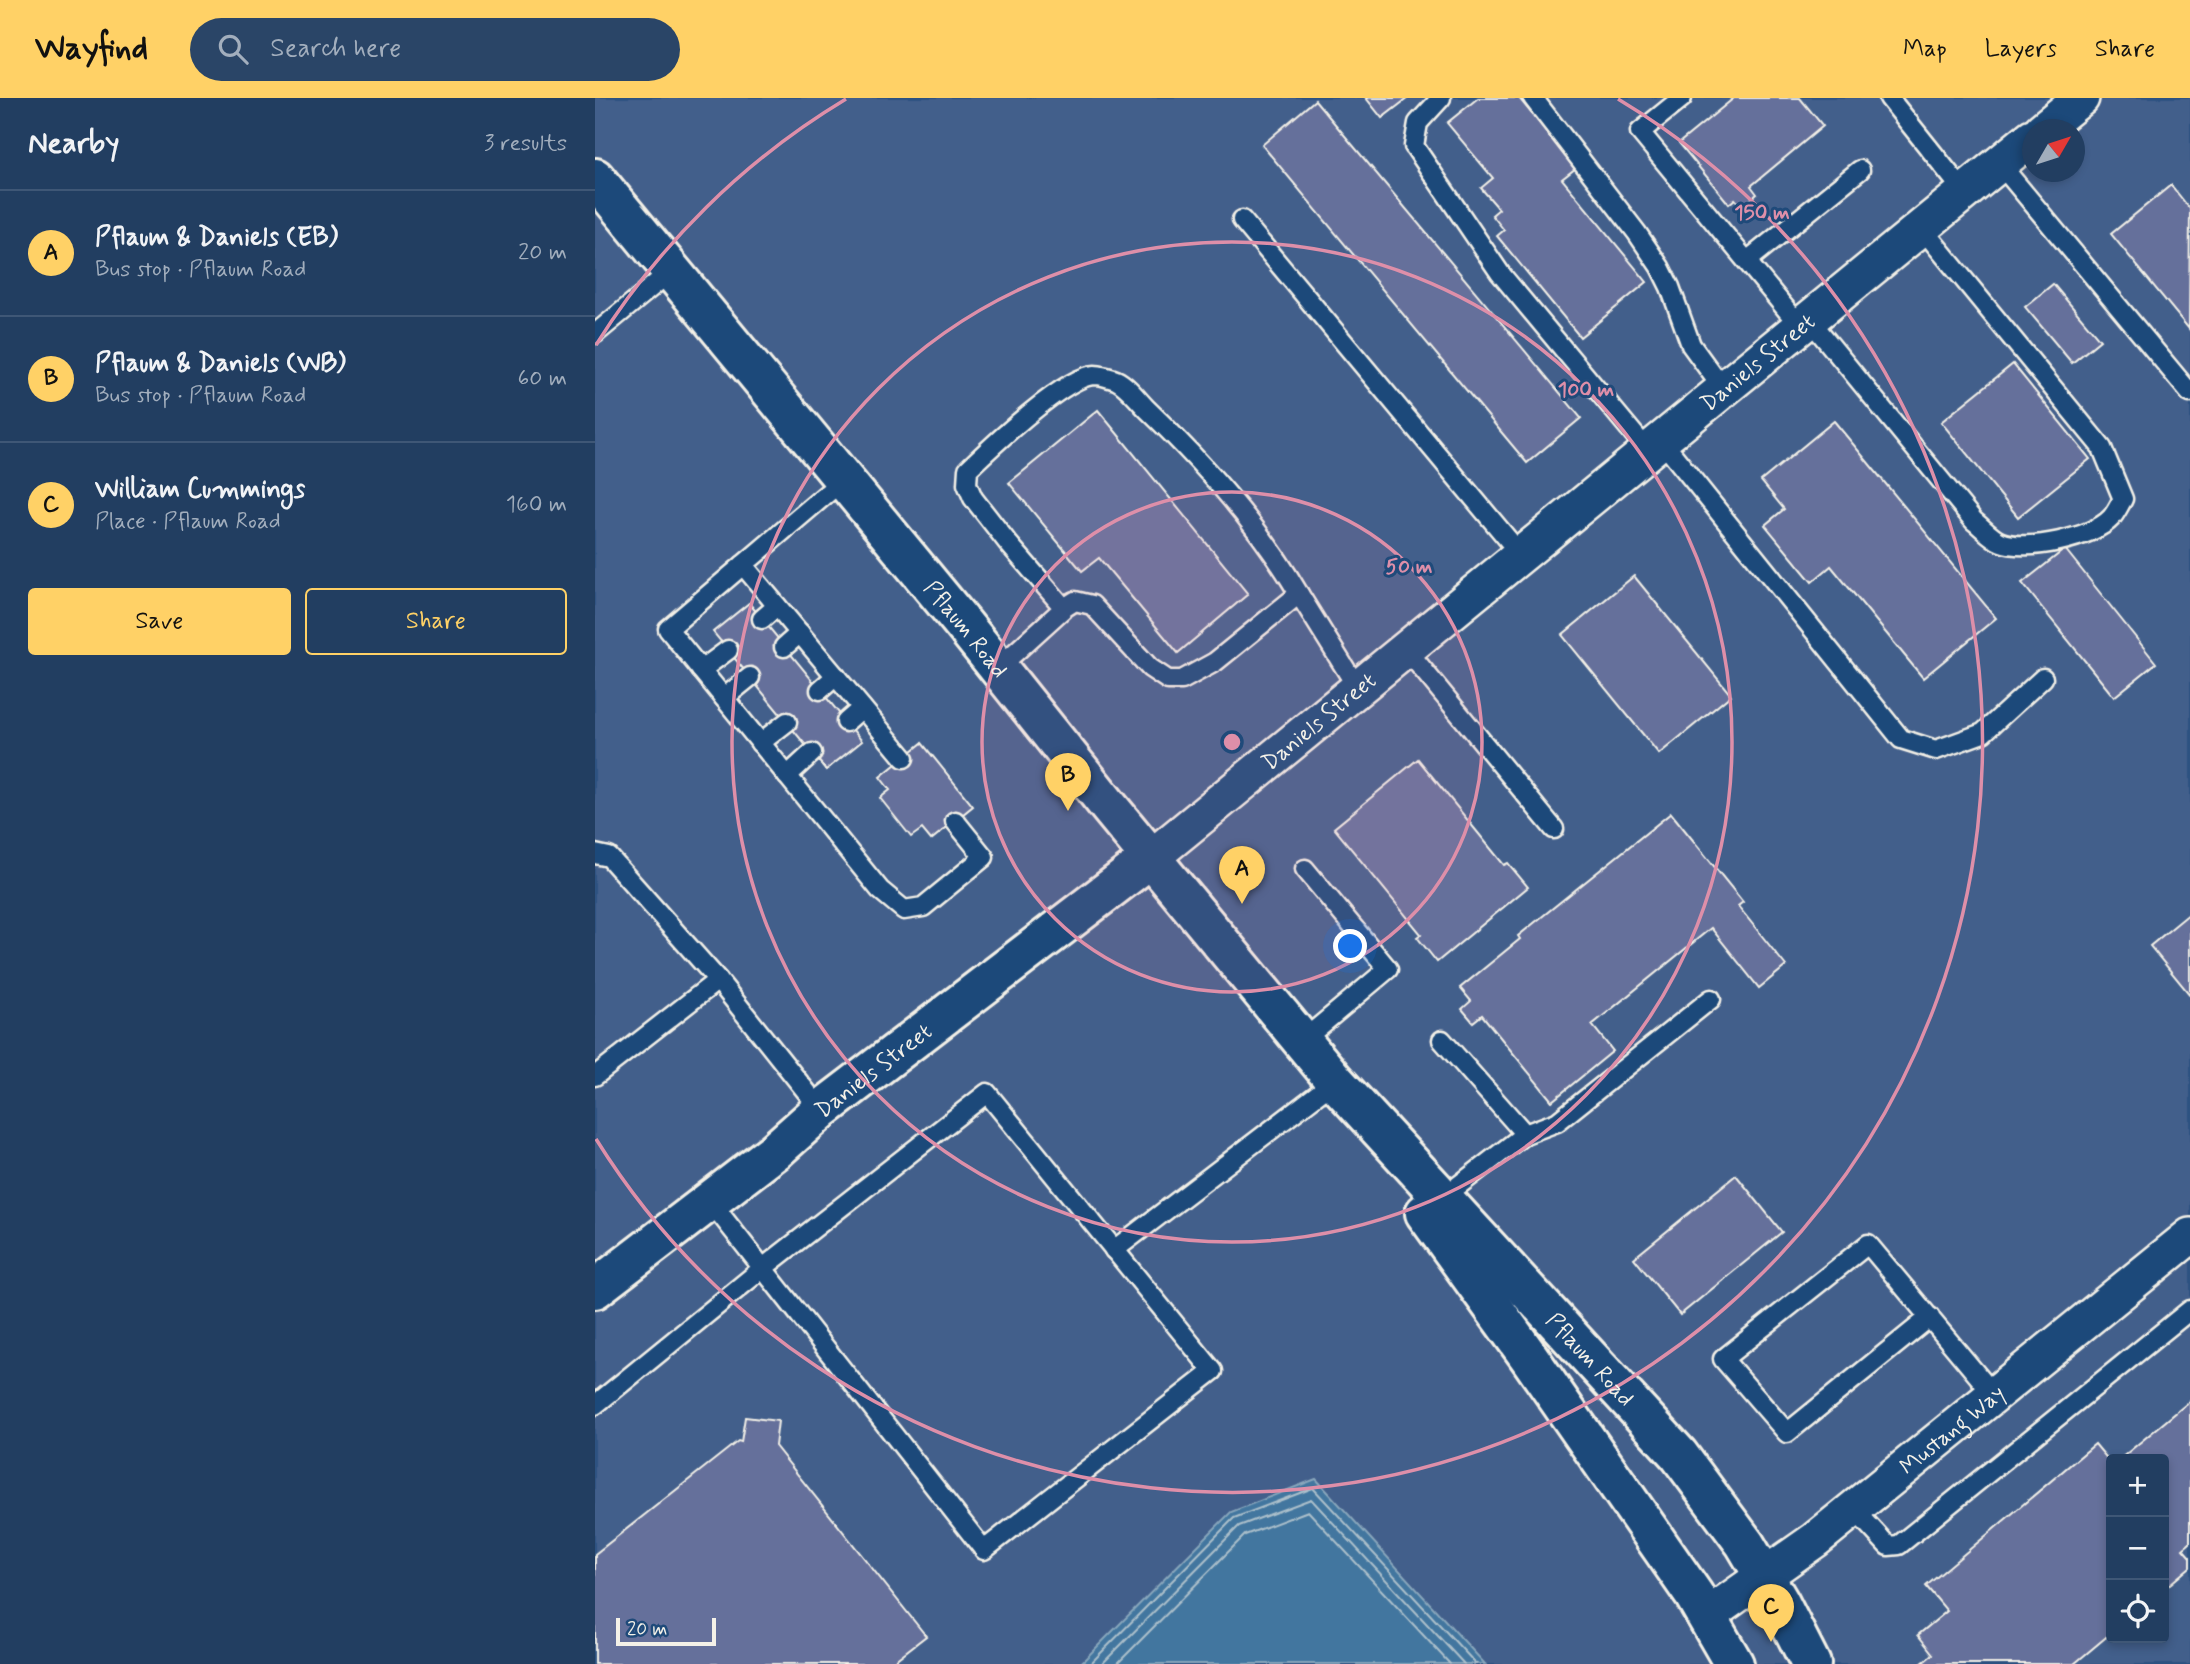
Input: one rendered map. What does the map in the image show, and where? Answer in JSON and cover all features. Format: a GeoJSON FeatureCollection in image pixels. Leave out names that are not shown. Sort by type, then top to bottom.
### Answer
{"type":"FeatureCollection","features":[{"type":"Feature","properties":{"kind":"street"},"geometry":{"type":"LineString","coordinates":[[2055,119],[2081,98]]}},
{"type":"Feature","properties":{"kind":"street","name":"Daniels Street"},"geometry":{"type":"LineString","coordinates":[[595,1289],[775,1151],[821,1110],[1152,857],[2022,146]]}},
{"type":"Feature","properties":{"kind":"street","name":"Pflaum Road"},"geometry":{"type":"LineString","coordinates":[[595,178],[1335,1081],[1679,1455],[1719,1506],[1765,1576],[1811,1664]]}},
{"type":"Feature","properties":{"kind":"street","name":"Pflaum Road"},"geometry":{"type":"LineString","coordinates":[[1335,1081],[1694,1595],[1734,1664]]}},
{"type":"Feature","properties":{"kind":"street","name":"Mustang Way"},"geometry":{"type":"LineString","coordinates":[[1707,1616],[1765,1576],[1853,1508],[2190,1236]]}},
{"type":"Feature","properties":{"kind":"lane"},"geometry":{"type":"LineString","coordinates":[[1441,98],[1418,123],[1414,146],[1500,273],[1654,445],[1901,739],[1936,750],[1983,733],[2043,678]]}},
{"type":"Feature","properties":{"kind":"lane"},"geometry":{"type":"LineString","coordinates":[[1533,98],[1660,267],[1692,345],[1723,389]]}},
{"type":"Feature","properties":{"kind":"lane"},"geometry":{"type":"LineString","coordinates":[[1682,98],[1640,132],[1747,261],[1804,322],[1974,521],[2000,542],[2028,545],[2090,533],[2110,519],[2123,499],[2102,448],[1921,227]]}},
{"type":"Feature","properties":{"kind":"lane"},"geometry":{"type":"LineString","coordinates":[[1889,98],[1964,192]]}},
{"type":"Feature","properties":{"kind":"lane"},"geometry":{"type":"LineString","coordinates":[[2000,164],[2190,393]]}},
{"type":"Feature","properties":{"kind":"lane"},"geometry":{"type":"LineString","coordinates":[[1747,261],[1860,170]]}},
{"type":"Feature","properties":{"kind":"lane"},"geometry":{"type":"LineString","coordinates":[[1242,220],[1521,555]]}},
{"type":"Feature","properties":{"kind":"lane"},"geometry":{"type":"LineString","coordinates":[[595,334],[671,271]]}},
{"type":"Feature","properties":{"kind":"lane"},"geometry":{"type":"LineString","coordinates":[[1064,607],[973,498],[967,484],[968,469],[1026,416],[1066,387],[1094,375],[1117,380],[1188,448],[1283,566],[1358,689]]}},
{"type":"Feature","properties":{"kind":"lane"},"geometry":{"type":"LineString","coordinates":[[844,479],[668,629],[880,890],[904,910],[923,907],[984,857],[955,821]]}},
{"type":"Feature","properties":{"kind":"lane"},"geometry":{"type":"LineString","coordinates":[[743,565],[904,758]]}},
{"type":"Feature","properties":{"kind":"lane"},"geometry":{"type":"LineString","coordinates":[[998,668],[1064,607],[1075,601],[1092,606],[1150,668],[1168,680],[1182,680],[1215,662],[1299,594]]}},
{"type":"Feature","properties":{"kind":"lane"},"geometry":{"type":"LineString","coordinates":[[762,619],[778,607]]}},
{"type":"Feature","properties":{"kind":"lane"},"geometry":{"type":"LineString","coordinates":[[785,647],[800,633]]}},
{"type":"Feature","properties":{"kind":"lane"},"geometry":{"type":"LineString","coordinates":[[1406,649],[1554,829]]}},
{"type":"Feature","properties":{"kind":"lane"},"geometry":{"type":"LineString","coordinates":[[701,670],[728,650]]}},
{"type":"Feature","properties":{"kind":"lane"},"geometry":{"type":"LineString","coordinates":[[820,690],[836,676]]}},
{"type":"Feature","properties":{"kind":"lane"},"geometry":{"type":"LineString","coordinates":[[724,698],[750,677]]}},
{"type":"Feature","properties":{"kind":"lane"},"geometry":{"type":"LineString","coordinates":[[846,722],[862,708]]}},
{"type":"Feature","properties":{"kind":"lane"},"geometry":{"type":"LineString","coordinates":[[760,743],[787,722]]}},
{"type":"Feature","properties":{"kind":"lane"},"geometry":{"type":"LineString","coordinates":[[787,776],[812,753]]}},
{"type":"Feature","properties":{"kind":"lane"},"geometry":{"type":"LineString","coordinates":[[595,854],[609,857],[718,980],[821,1110]]}},
{"type":"Feature","properties":{"kind":"lane"},"geometry":{"type":"LineString","coordinates":[[1302,1041],[1388,969],[1305,869]]}},
{"type":"Feature","properties":{"kind":"lane"},"geometry":{"type":"LineString","coordinates":[[595,1076],[718,980]]}},
{"type":"Feature","properties":{"kind":"lane"},"geometry":{"type":"LineString","coordinates":[[1441,1199],[1525,1135],[1557,1122],[1711,999]]}},
{"type":"Feature","properties":{"kind":"lane"},"geometry":{"type":"LineString","coordinates":[[1442,1040],[1525,1135]]}},
{"type":"Feature","properties":{"kind":"lane"},"geometry":{"type":"LineString","coordinates":[[1114,1250],[1335,1081]]}},
{"type":"Feature","properties":{"kind":"lane"},"geometry":{"type":"LineString","coordinates":[[595,1405],[763,1268],[987,1093],[1213,1371],[984,1550],[763,1268],[710,1201]]}},
{"type":"Feature","properties":{"kind":"lane"},"geometry":{"type":"LineString","coordinates":[[1930,1317],[1787,1433],[1723,1359],[1868,1244],[1930,1317],[1994,1395]]}},
{"type":"Feature","properties":{"kind":"lane"},"geometry":{"type":"LineString","coordinates":[[1853,1508],[1888,1546],[1899,1545],[2190,1310]]}},
{"type":"Feature","properties":{"kind":"shaded area"},"geometry":{"type":"Polygon","coordinates":[[[595,98],[2190,98],[2190,1664],[595,1664],[595,98]]]}},
{"type":"Feature","properties":{"kind":"water"},"geometry":{"type":"Polygon","coordinates":[[[1316,1479],[1485,1664],[1080,1664],[1231,1512],[1316,1479]]]}},
{"type":"Feature","properties":{"kind":"building"},"geometry":{"type":"Polygon","coordinates":[[[1366,98],[1408,98],[1382,118],[1366,98]]]}},
{"type":"Feature","properties":{"kind":"building"},"geometry":{"type":"Polygon","coordinates":[[[1478,98],[1519,98],[1576,168],[1562,179],[1647,282],[1580,337],[1497,236],[1504,230],[1492,215],[1499,209],[1481,188],[1493,178],[1447,123],[1478,98]]]}},
{"type":"Feature","properties":{"kind":"building"},"geometry":{"type":"Polygon","coordinates":[[[1734,98],[1800,98],[1823,126],[1751,186],[1757,194],[1742,207],[1735,199],[1729,204],[1679,143],[1734,98]]]}},
{"type":"Feature","properties":{"kind":"building"},"geometry":{"type":"Polygon","coordinates":[[[1315,100],[1581,418],[1527,463],[1262,145],[1315,100]]]}},
{"type":"Feature","properties":{"kind":"building"},"geometry":{"type":"Polygon","coordinates":[[[2171,185],[2190,209],[2189,329],[2111,234],[2171,185]]]}},
{"type":"Feature","properties":{"kind":"building"},"geometry":{"type":"Polygon","coordinates":[[[2053,284],[2100,340],[2072,363],[2025,307],[2053,284]]]}},
{"type":"Feature","properties":{"kind":"building"},"geometry":{"type":"Polygon","coordinates":[[[2013,364],[2090,459],[2018,517],[1941,422],[2013,364]]]}},
{"type":"Feature","properties":{"kind":"building"},"geometry":{"type":"Polygon","coordinates":[[[1098,410],[1248,594],[1178,653],[1099,558],[1082,571],[1009,483],[1098,410]]]}},
{"type":"Feature","properties":{"kind":"building"},"geometry":{"type":"Polygon","coordinates":[[[1834,421],[1996,618],[1923,678],[1831,566],[1812,582],[1765,525],[1784,509],[1761,481],[1834,421]]]}},
{"type":"Feature","properties":{"kind":"building"},"geometry":{"type":"Polygon","coordinates":[[[2065,549],[2156,663],[2114,697],[2022,583],[2065,549]]]}},
{"type":"Feature","properties":{"kind":"building"},"geometry":{"type":"Polygon","coordinates":[[[1634,576],[1731,695],[1659,754],[1562,635],[1634,576]]]}},
{"type":"Feature","properties":{"kind":"building"},"geometry":{"type":"Polygon","coordinates":[[[749,603],[862,741],[826,770],[713,632],[749,603]]]}},
{"type":"Feature","properties":{"kind":"building"},"geometry":{"type":"Polygon","coordinates":[[[922,743],[973,806],[931,840],[922,829],[911,837],[880,798],[890,790],[880,777],[922,743]]]}},
{"type":"Feature","properties":{"kind":"building"},"geometry":{"type":"Polygon","coordinates":[[[1418,759],[1504,865],[1508,863],[1528,887],[1437,962],[1417,937],[1421,934],[1334,828],[1418,759]]]}},
{"type":"Feature","properties":{"kind":"building"},"geometry":{"type":"Polygon","coordinates":[[[1671,813],[1743,902],[1738,906],[1786,966],[1759,988],[1711,928],[1592,1025],[1613,1051],[1552,1101],[1482,1015],[1473,1022],[1462,1009],[1471,1001],[1460,988],[1520,939],[1518,936],[1671,813]]]}},
{"type":"Feature","properties":{"kind":"building"},"geometry":{"type":"Polygon","coordinates":[[[2190,913],[2190,995],[2150,946],[2190,913]]]}},
{"type":"Feature","properties":{"kind":"building"},"geometry":{"type":"Polygon","coordinates":[[[1736,1175],[1782,1232],[1680,1315],[1634,1258],[1736,1175]]]}},
{"type":"Feature","properties":{"kind":"building"},"geometry":{"type":"Polygon","coordinates":[[[2190,1401],[2190,1543],[2183,1549],[2190,1557],[2190,1567],[2169,1585],[2169,1454],[2126,1454],[2190,1401]]]}},
{"type":"Feature","properties":{"kind":"building"},"geometry":{"type":"Polygon","coordinates":[[[745,1417],[778,1421],[775,1446],[926,1636],[890,1664],[595,1664],[595,1554],[738,1441],[741,1442],[745,1417]]]}},
{"type":"Feature","properties":{"kind":"building"},"geometry":{"type":"Polygon","coordinates":[[[2095,1444],[2106,1457],[2106,1637],[2074,1664],[1921,1664],[1933,1654],[1918,1635],[1947,1611],[1926,1586],[2095,1444]]]}},
{"type":"Feature","properties":{"kind":"place","name":"Pflaum & Daniels (WB)"},"geometry":{"type":"Point","coordinates":[1068,811]}},
{"type":"Feature","properties":{"kind":"place","name":"Pflaum & Daniels (EB)"},"geometry":{"type":"Point","coordinates":[1242,904]}},
{"type":"Feature","properties":{"kind":"place","name":"William Cummings"},"geometry":{"type":"Point","coordinates":[1771,1642]}}]}
